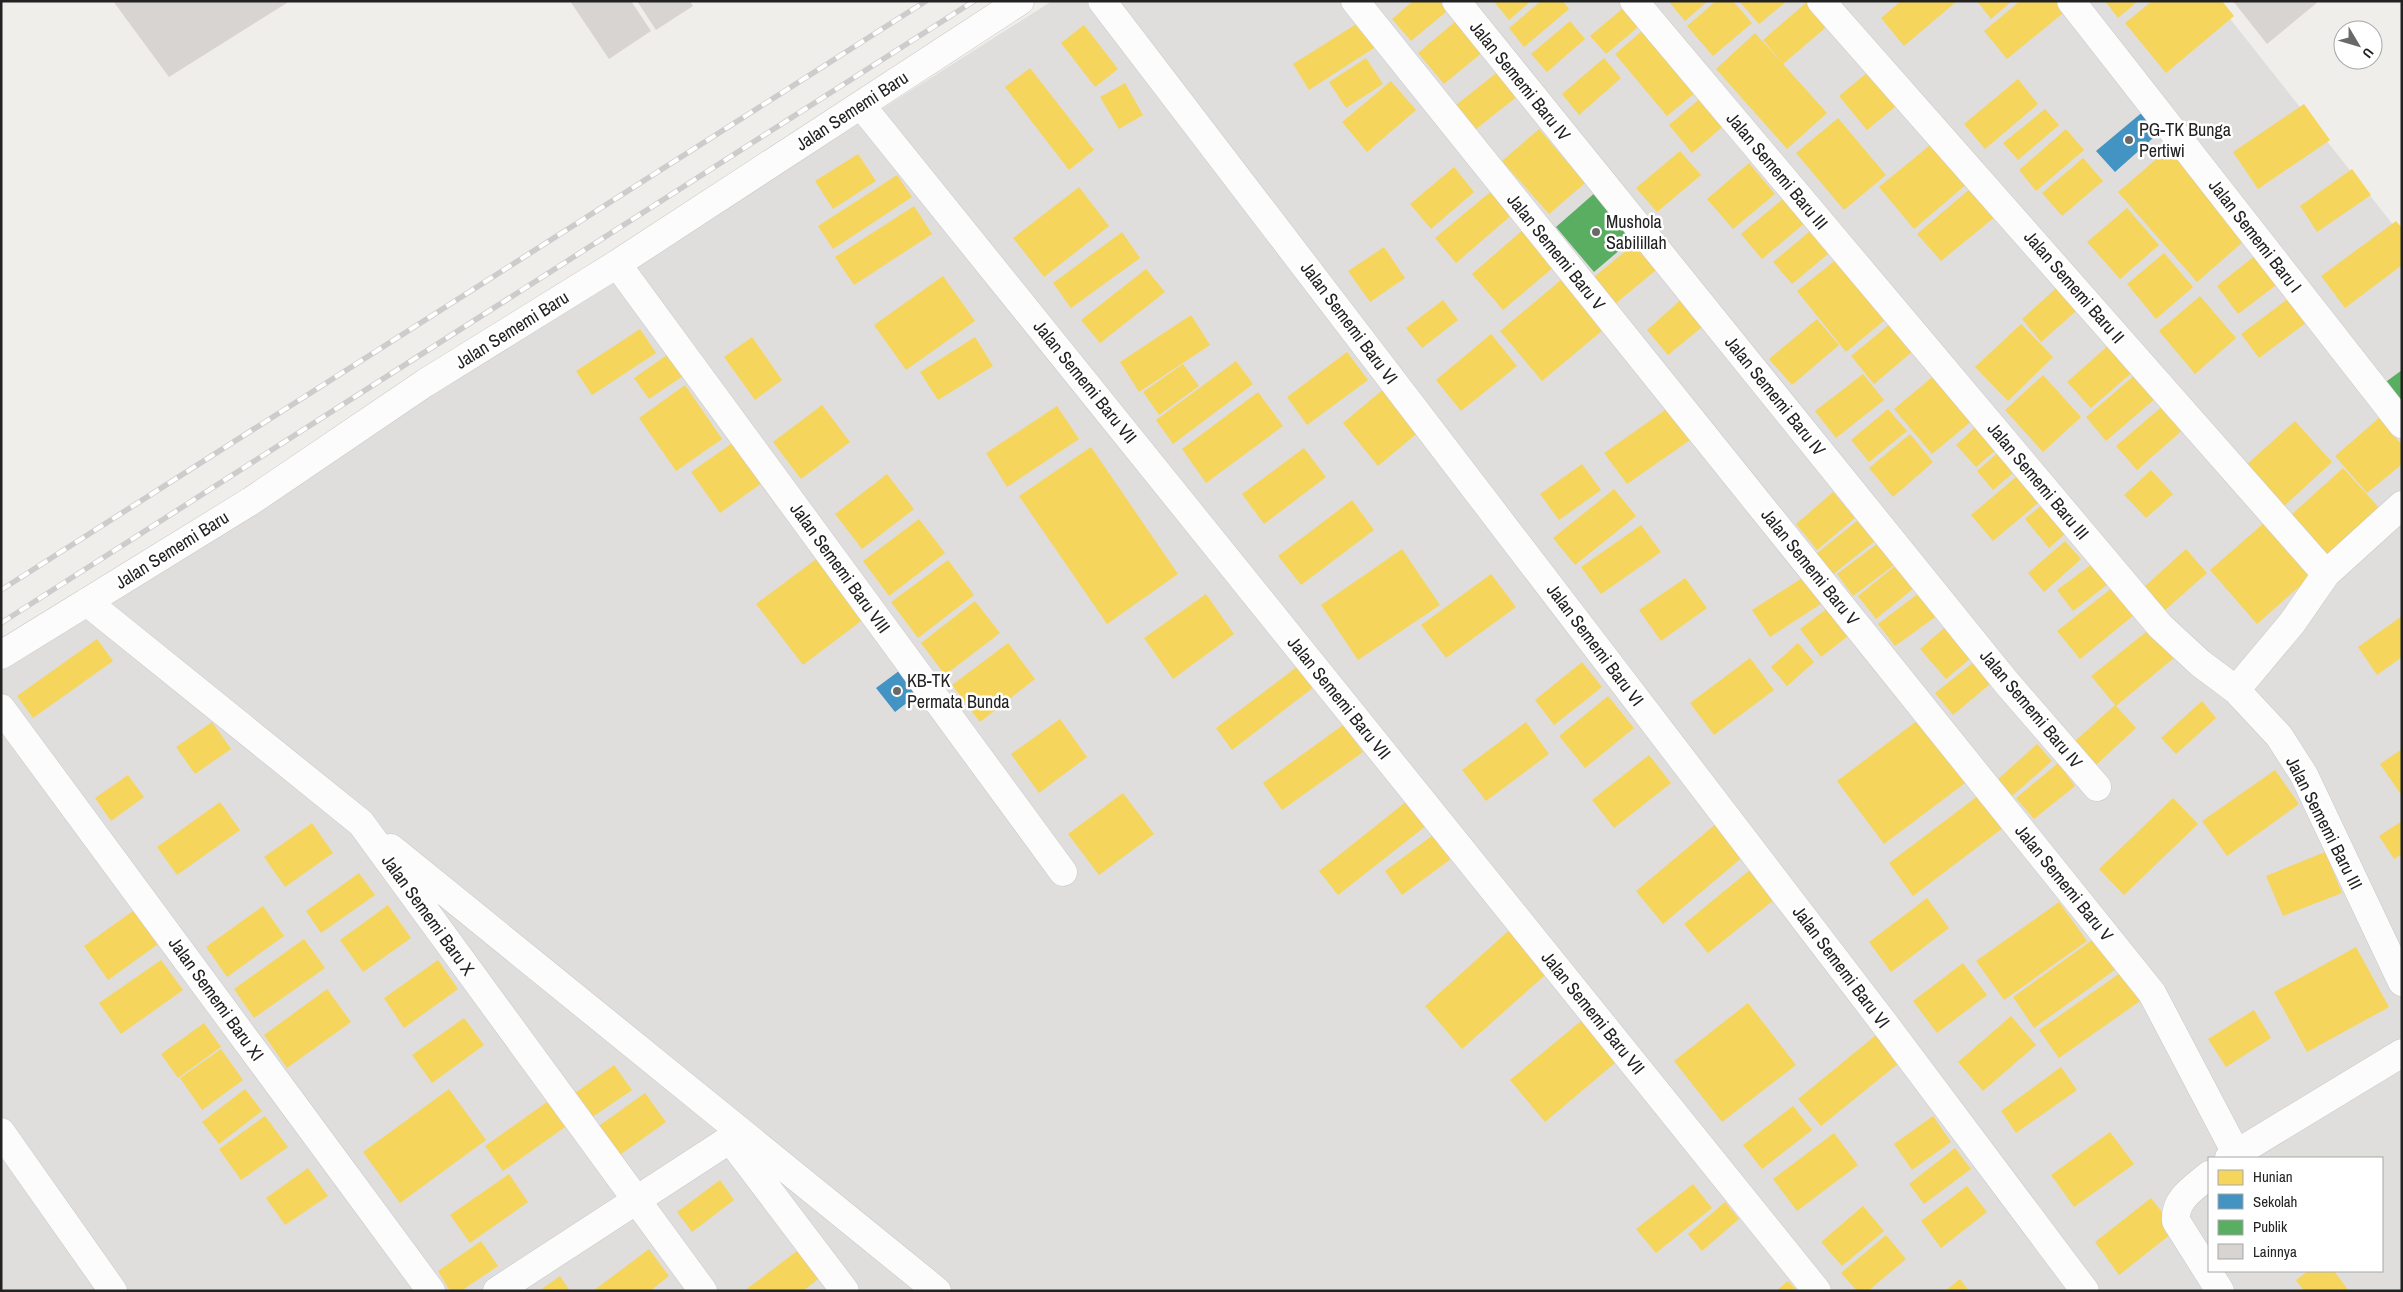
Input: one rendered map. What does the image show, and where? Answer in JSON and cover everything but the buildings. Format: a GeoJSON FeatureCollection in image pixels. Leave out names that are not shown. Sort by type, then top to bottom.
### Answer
{"type":"FeatureCollection","features":[{"type":"Feature","properties":{"kind":"street","name":"Jalan Sememi Baru"},"geometry":{"type":"LineString","coordinates":[[1,655],[251,501],[425,384],[617,264],[1020,1]]}},
{"type":"Feature","properties":{"kind":"street","name":"Jalan Sememi Baru VI"},"geometry":{"type":"LineString","coordinates":[[1102,1],[1887,1027],[2084,1291]]}},
{"type":"Feature","properties":{"kind":"street","name":"Jalan Sememi Baru V"},"geometry":{"type":"LineString","coordinates":[[1355,1],[2152,993],[2233,1156]]}},
{"type":"Feature","properties":{"kind":"street","name":"Jalan Sememi Baru IV"},"geometry":{"type":"LineString","coordinates":[[1456,1],[2006,682],[2097,787]]}},
{"type":"Feature","properties":{"kind":"street","name":"Jalan Sememi Baru III"},"geometry":{"type":"LineString","coordinates":[[1634,1],[2160,626],[2200,663],[2236,690],[2279,736],[2304,775],[2402,982]]}},
{"type":"Feature","properties":{"kind":"street","name":"Jalan Sememi Baru II"},"geometry":{"type":"LineString","coordinates":[[1821,1],[2326,574]]}},
{"type":"Feature","properties":{"kind":"street","name":"Jalan Sememi Baru I"},"geometry":{"type":"LineString","coordinates":[[2071,1],[2402,424]]}},
{"type":"Feature","properties":{"kind":"street","name":"Jalan Sememi Baru VII"},"geometry":{"type":"LineString","coordinates":[[861,105],[1817,1291]]}},
{"type":"Feature","properties":{"kind":"street","name":"Jalan Sememi Baru VIII"},"geometry":{"type":"LineString","coordinates":[[617,264],[1063,872]]}},
{"type":"Feature","properties":{"kind":"street"},"geometry":{"type":"LineString","coordinates":[[2236,690],[2292,623],[2326,574],[2402,506]]}},
{"type":"Feature","properties":{"kind":"street","name":"Jalan Sememi Baru X"},"geometry":{"type":"LineString","coordinates":[[88,602],[361,824],[703,1291]]}},
{"type":"Feature","properties":{"kind":"street","name":"Jalan Sememi Baru XI"},"geometry":{"type":"LineString","coordinates":[[1,708],[431,1291]]}},
{"type":"Feature","properties":{"kind":"street"},"geometry":{"type":"LineString","coordinates":[[361,824],[735,1135],[937,1291]]}},
{"type":"Feature","properties":{"kind":"street"},"geometry":{"type":"LineString","coordinates":[[2233,1156],[2402,1053]]}},
{"type":"Feature","properties":{"kind":"street"},"geometry":{"type":"LineString","coordinates":[[1,1132],[113,1291]]}},
{"type":"Feature","properties":{"kind":"street"},"geometry":{"type":"LineString","coordinates":[[496,1291],[735,1135]]}},
{"type":"Feature","properties":{"kind":"street"},"geometry":{"type":"LineString","coordinates":[[735,1135],[845,1291]]}},
{"type":"Feature","properties":{"kind":"street"},"geometry":{"type":"LineString","coordinates":[[2208,1176],[2181,1200],[2175,1213],[2180,1231],[2220,1291]]}},
{"type":"Feature","properties":{"kind":"shaded area"},"geometry":{"type":"Polygon","coordinates":[[[1052,1],[2216,1],[2402,236],[2402,1291],[1,1291],[1,669],[1052,1]]]}},
{"type":"Feature","properties":{"kind":"railway"},"geometry":{"type":"LineString","coordinates":[[1,590],[926,1]]}},
{"type":"Feature","properties":{"kind":"railway"},"geometry":{"type":"LineString","coordinates":[[1,623],[974,1]]}},
{"type":"Feature","properties":{"kind":"place","name":"PG-TK Bunga Pertiwi"},"geometry":{"type":"Point","coordinates":[2129,140]}},
{"type":"Feature","properties":{"kind":"place","name":"Mushola Sabilillah"},"geometry":{"type":"Point","coordinates":[1596,232]}},
{"type":"Feature","properties":{"kind":"place","name":"KB-TK Permata Bunda"},"geometry":{"type":"Point","coordinates":[897,691]}}]}
